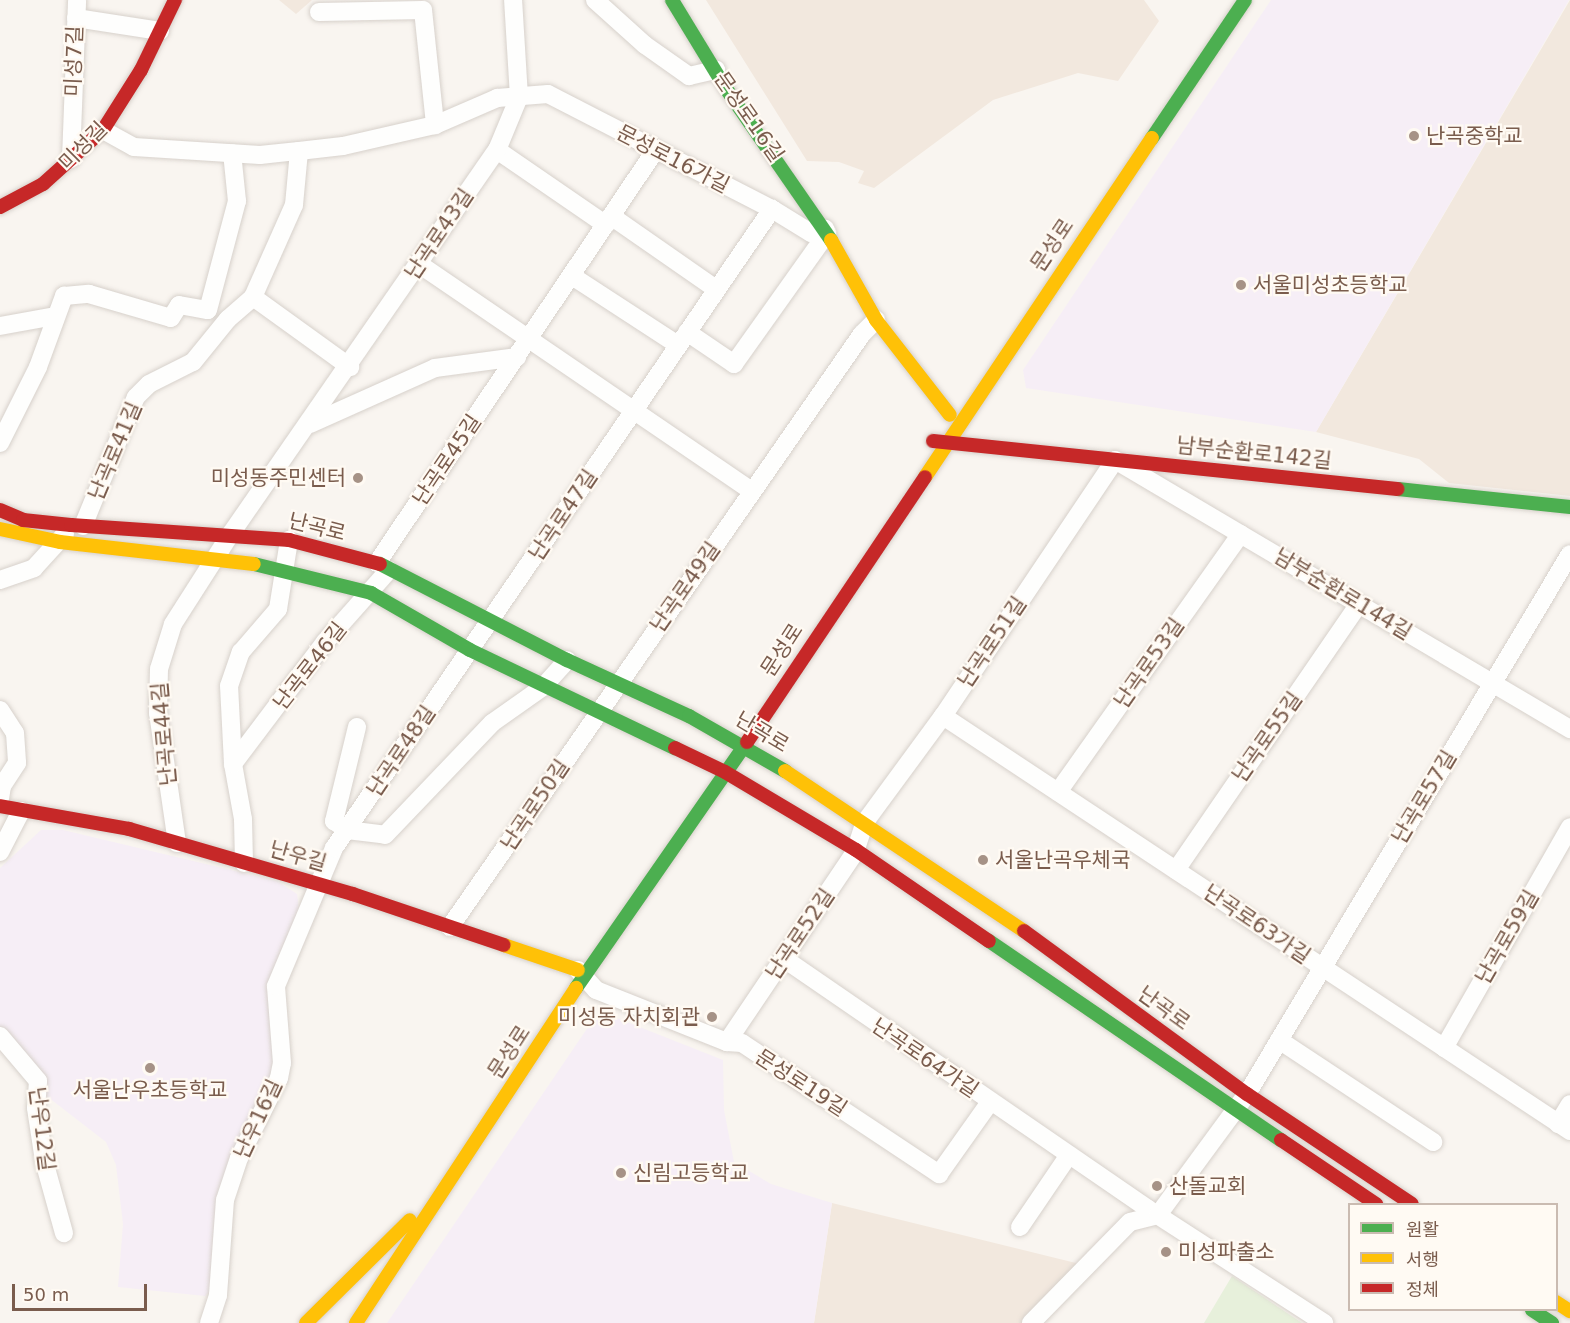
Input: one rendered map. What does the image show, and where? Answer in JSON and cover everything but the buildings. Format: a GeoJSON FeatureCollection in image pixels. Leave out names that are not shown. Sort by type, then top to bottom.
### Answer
{"type":"FeatureCollection","features":[{"type":"Feature","properties":{"kind":"main road","name":"미성길"},"geometry":{"type":"LineString","coordinates":[[0,207],[43,184],[103,130],[160,31],[175,0]]}},
{"type":"Feature","properties":{"kind":"main road","name":"문성로16길"},"geometry":{"type":"LineString","coordinates":[[672,0],[716,70],[826,231],[876,320],[950,415]]}},
{"type":"Feature","properties":{"kind":"main road","name":"문성로"},"geometry":{"type":"LineString","coordinates":[[939,442],[950,415],[1229,0]]}},
{"type":"Feature","properties":{"kind":"main road","name":"문성로"},"geometry":{"type":"LineString","coordinates":[[340,1323],[721,770],[939,442],[1245,0]]}},
{"type":"Feature","properties":{"kind":"main road","name":"남부순환로142길"},"geometry":{"type":"LineString","coordinates":[[939,442],[1570,507]]}},
{"type":"Feature","properties":{"kind":"main road","name":"난곡로"},"geometry":{"type":"LineString","coordinates":[[0,510],[23,520],[77,526],[289,540],[383,566],[567,660],[739,742],[866,822],[1009,920],[1247,1094],[1410,1203]]}},
{"type":"Feature","properties":{"kind":"main road","name":"난곡로"},"geometry":{"type":"LineString","coordinates":[[0,529],[60,542],[218,557],[286,570],[371,593],[470,650],[543,687],[721,770],[856,850],[1374,1203]]}},
{"type":"Feature","properties":{"kind":"main road","name":"난우길"},"geometry":{"type":"LineString","coordinates":[[0,806],[129,829],[317,884],[581,973]]}},
{"type":"Feature","properties":{"kind":"main road","name":"문성로"},"geometry":{"type":"LineString","coordinates":[[356,1323],[581,973]]}},
{"type":"Feature","properties":{"kind":"main road"},"geometry":{"type":"LineString","coordinates":[[306,1323],[410,1220]]}},
{"type":"Feature","properties":{"kind":"main road"},"geometry":{"type":"LineString","coordinates":[[1534,1311],[1552,1323]]}},
{"type":"Feature","properties":{"kind":"street"},"geometry":{"type":"LineString","coordinates":[[513,0],[519,97]]}},
{"type":"Feature","properties":{"kind":"street"},"geometry":{"type":"LineString","coordinates":[[596,0],[645,45],[689,76],[716,70]]}},
{"type":"Feature","properties":{"kind":"street"},"geometry":{"type":"LineString","coordinates":[[76,9],[160,31]]}},
{"type":"Feature","properties":{"kind":"street","name":"미성7길"},"geometry":{"type":"LineString","coordinates":[[71,159],[76,9]]}},
{"type":"Feature","properties":{"kind":"street"},"geometry":{"type":"LineString","coordinates":[[319,12],[423,10],[435,125]]}},
{"type":"Feature","properties":{"kind":"street","name":"문성로16가길"},"geometry":{"type":"LineString","coordinates":[[103,130],[134,147],[232,153],[299,151],[343,146],[435,125],[497,98],[548,94],[772,209],[811,233],[826,231]]}},
{"type":"Feature","properties":{"kind":"street","name":"난곡로43길"},"geometry":{"type":"LineString","coordinates":[[230,535],[350,367],[497,150],[519,97]]}},
{"type":"Feature","properties":{"kind":"street"},"geometry":{"type":"LineString","coordinates":[[497,150],[716,289]]}},
{"type":"Feature","properties":{"kind":"street","name":"난곡로45길"},"geometry":{"type":"LineString","coordinates":[[383,566],[528,338],[656,150]]}},
{"type":"Feature","properties":{"kind":"street","name":"난곡로41길"},"geometry":{"type":"LineString","coordinates":[[0,580],[34,568],[77,526],[136,397],[149,384],[193,362],[228,319],[253,297],[294,206],[299,151]]}},
{"type":"Feature","properties":{"kind":"street"},"geometry":{"type":"LineString","coordinates":[[0,443],[38,367],[64,296],[89,294],[171,318],[179,305],[207,310],[237,201],[232,153]]}},
{"type":"Feature","properties":{"kind":"street","name":"난곡로47길"},"geometry":{"type":"LineString","coordinates":[[491,622],[634,408],[772,209]]}},
{"type":"Feature","properties":{"kind":"street"},"geometry":{"type":"LineString","coordinates":[[572,276],[682,338],[734,364],[826,231]]}},
{"type":"Feature","properties":{"kind":"street"},"geometry":{"type":"LineString","coordinates":[[418,264],[634,408],[752,491]]}},
{"type":"Feature","properties":{"kind":"street"},"geometry":{"type":"LineString","coordinates":[[253,297],[350,367]]}},
{"type":"Feature","properties":{"kind":"street"},"geometry":{"type":"LineString","coordinates":[[0,326],[55,316]]}},
{"type":"Feature","properties":{"kind":"street","name":"난곡로49길"},"geometry":{"type":"LineString","coordinates":[[619,683],[862,334],[876,320]]}},
{"type":"Feature","properties":{"kind":"street"},"geometry":{"type":"LineString","coordinates":[[305,427],[435,368],[517,357]]}},
{"type":"Feature","properties":{"kind":"street","name":"남부순환로144길"},"geometry":{"type":"LineString","coordinates":[[1115,460],[1570,729]]}},
{"type":"Feature","properties":{"kind":"street","name":"난곡로51길"},"geometry":{"type":"LineString","coordinates":[[866,822],[944,716],[1115,460]]}},
{"type":"Feature","properties":{"kind":"street","name":"난곡로53길"},"geometry":{"type":"LineString","coordinates":[[1058,792],[1241,534]]}},
{"type":"Feature","properties":{"kind":"street","name":"난곡로44길"},"geometry":{"type":"LineString","coordinates":[[177,843],[159,713],[159,669],[173,624],[230,535]]}},
{"type":"Feature","properties":{"kind":"street"},"geometry":{"type":"LineString","coordinates":[[244,863],[243,819],[233,764],[230,686],[241,652],[279,609],[289,540]]}},
{"type":"Feature","properties":{"kind":"street","name":"난곡로57길"},"geometry":{"type":"LineString","coordinates":[[1158,1215],[1247,1094],[1570,554]]}},
{"type":"Feature","properties":{"kind":"street","name":"난곡로46길"},"geometry":{"type":"LineString","coordinates":[[233,764],[325,642],[371,593],[383,566]]}},
{"type":"Feature","properties":{"kind":"street","name":"난곡로55길"},"geometry":{"type":"LineString","coordinates":[[1176,870],[1359,604]]}},
{"type":"Feature","properties":{"kind":"street","name":"난곡로48길"},"geometry":{"type":"LineString","coordinates":[[317,884],[347,830],[491,622]]}},
{"type":"Feature","properties":{"kind":"street"},"geometry":{"type":"LineString","coordinates":[[357,727],[334,821],[347,830],[384,835],[492,723],[543,687],[567,660]]}},
{"type":"Feature","properties":{"kind":"street","name":"난곡로50길"},"geometry":{"type":"LineString","coordinates":[[450,927],[619,683]]}},
{"type":"Feature","properties":{"kind":"street"},"geometry":{"type":"LineString","coordinates":[[0,710],[15,733],[17,763],[2,786],[0,798]]}},
{"type":"Feature","properties":{"kind":"street","name":"난곡로63가길"},"geometry":{"type":"LineString","coordinates":[[944,716],[1564,1127]]}},
{"type":"Feature","properties":{"kind":"street"},"geometry":{"type":"LineString","coordinates":[[0,852],[21,810]]}},
{"type":"Feature","properties":{"kind":"street","name":"난곡로52길"},"geometry":{"type":"LineString","coordinates":[[727,1042],[856,850],[866,822]]}},
{"type":"Feature","properties":{"kind":"street","name":"난곡로59길"},"geometry":{"type":"LineString","coordinates":[[1444,1048],[1570,827]]}},
{"type":"Feature","properties":{"kind":"street","name":"난우16길"},"geometry":{"type":"LineString","coordinates":[[209,1323],[218,1295],[225,1200],[239,1158],[279,1078],[282,1063],[276,986],[317,884]]}},
{"type":"Feature","properties":{"kind":"street","name":"난곡로64가길"},"geometry":{"type":"LineString","coordinates":[[783,958],[990,1102],[1324,1323]]}},
{"type":"Feature","properties":{"kind":"street","name":"문성로19길"},"geometry":{"type":"LineString","coordinates":[[581,973],[596,990],[727,1042],[741,1043],[939,1174],[990,1102]]}},
{"type":"Feature","properties":{"kind":"street","name":"난우12길"},"geometry":{"type":"LineString","coordinates":[[0,1036],[38,1081],[36,1108],[44,1161],[64,1233]]}},
{"type":"Feature","properties":{"kind":"street"},"geometry":{"type":"LineString","coordinates":[[1279,1040],[1433,1142]]}},
{"type":"Feature","properties":{"kind":"street"},"geometry":{"type":"LineString","coordinates":[[1564,1127],[1570,1104]]}},
{"type":"Feature","properties":{"kind":"street"},"geometry":{"type":"LineString","coordinates":[[1020,1227],[1069,1155]]}},
{"type":"Feature","properties":{"kind":"street"},"geometry":{"type":"LineString","coordinates":[[1031,1323],[1130,1222],[1158,1215]]}},
{"type":"Feature","properties":{"kind":"shaded area"},"geometry":{"type":"Polygon","coordinates":[[[279,0],[312,0],[296,14],[279,0]]]}},
{"type":"Feature","properties":{"kind":"shaded area"},"geometry":{"type":"Polygon","coordinates":[[[706,0],[1144,0],[1159,21],[1118,81],[1078,73],[993,100],[874,188],[858,183],[864,171],[839,162],[807,161],[706,0]]]}},
{"type":"Feature","properties":{"kind":"shaded area","name":"서울미성초등학교"},"geometry":{"type":"Polygon","coordinates":[[[1271,0],[1569,0],[1316,432],[1026,388],[1023,370],[1271,0]]]}},
{"type":"Feature","properties":{"kind":"shaded area"},"geometry":{"type":"Polygon","coordinates":[[[1570,0],[1570,496],[1449,483],[1419,459],[1316,432],[1570,0]]]}},
{"type":"Feature","properties":{"kind":"shaded area","name":"서울난우초등학교"},"geometry":{"type":"Polygon","coordinates":[[[41,830],[63,830],[277,881],[297,894],[299,908],[274,985],[276,1082],[237,1156],[211,1290],[205,1296],[118,1287],[123,1224],[116,1165],[106,1142],[44,1094],[0,1029],[0,868],[41,830]]]}},
{"type":"Feature","properties":{"kind":"shaded area","name":"신림고등학교"},"geometry":{"type":"Polygon","coordinates":[[[599,1011],[723,1060],[724,1110],[734,1162],[771,1184],[832,1203],[814,1323],[387,1323],[599,1011]]]}},
{"type":"Feature","properties":{"kind":"shaded area"},"geometry":{"type":"Polygon","coordinates":[[[832,1203],[1084,1265],[1031,1323],[814,1323],[832,1203]]]}},
{"type":"Feature","properties":{"kind":"green space"},"geometry":{"type":"Polygon","coordinates":[[[1232,1276],[1302,1323],[1204,1323],[1232,1276]]]}},
{"type":"Feature","properties":{"kind":"traffic: fast"},"geometry":{"type":"LineString","coordinates":[[672,0],[725,87],[831,240]]}},
{"type":"Feature","properties":{"kind":"traffic: fast"},"geometry":{"type":"LineString","coordinates":[[1152,138],[1245,0]]}},
{"type":"Feature","properties":{"kind":"traffic: fast"},"geometry":{"type":"LineString","coordinates":[[1398,489],[1570,507]]}},
{"type":"Feature","properties":{"kind":"traffic: fast"},"geometry":{"type":"LineString","coordinates":[[254,564],[371,593],[470,650],[675,748]]}},
{"type":"Feature","properties":{"kind":"traffic: fast"},"geometry":{"type":"LineString","coordinates":[[380,564],[567,660],[689,716],[785,771]]}},
{"type":"Feature","properties":{"kind":"traffic: fast"},"geometry":{"type":"LineString","coordinates":[[576,988],[747,742]]}},
{"type":"Feature","properties":{"kind":"traffic: fast"},"geometry":{"type":"LineString","coordinates":[[989,941],[1281,1140]]}},
{"type":"Feature","properties":{"kind":"traffic: fast"},"geometry":{"type":"LineString","coordinates":[[1534,1311],[1552,1323]]}},
{"type":"Feature","properties":{"kind":"traffic: slow"},"geometry":{"type":"LineString","coordinates":[[925,477],[1152,138]]}},
{"type":"Feature","properties":{"kind":"traffic: slow"},"geometry":{"type":"LineString","coordinates":[[831,240],[876,320],[950,415]]}},
{"type":"Feature","properties":{"kind":"traffic: slow"},"geometry":{"type":"LineString","coordinates":[[0,529],[60,542],[254,564]]}},
{"type":"Feature","properties":{"kind":"traffic: slow"},"geometry":{"type":"LineString","coordinates":[[785,771],[1024,931]]}},
{"type":"Feature","properties":{"kind":"traffic: slow"},"geometry":{"type":"LineString","coordinates":[[504,945],[578,970]]}},
{"type":"Feature","properties":{"kind":"traffic: slow"},"geometry":{"type":"LineString","coordinates":[[356,1323],[576,988]]}},
{"type":"Feature","properties":{"kind":"traffic: slow"},"geometry":{"type":"LineString","coordinates":[[306,1323],[410,1220]]}},
{"type":"Feature","properties":{"kind":"traffic: slow"},"geometry":{"type":"LineString","coordinates":[[1558,1303],[1570,1311]]}},
{"type":"Feature","properties":{"kind":"traffic: jam"},"geometry":{"type":"LineString","coordinates":[[0,207],[43,184],[103,130],[141,70],[175,0]]}},
{"type":"Feature","properties":{"kind":"traffic: jam"},"geometry":{"type":"LineString","coordinates":[[933,441],[1398,489]]}},
{"type":"Feature","properties":{"kind":"traffic: jam"},"geometry":{"type":"LineString","coordinates":[[747,742],[925,477]]}},
{"type":"Feature","properties":{"kind":"traffic: jam"},"geometry":{"type":"LineString","coordinates":[[0,510],[23,520],[71,525],[289,540],[380,564]]}},
{"type":"Feature","properties":{"kind":"traffic: jam"},"geometry":{"type":"LineString","coordinates":[[675,748],[725,772],[856,850],[989,941]]}},
{"type":"Feature","properties":{"kind":"traffic: jam"},"geometry":{"type":"LineString","coordinates":[[0,806],[129,829],[353,894],[504,945]]}},
{"type":"Feature","properties":{"kind":"traffic: jam"},"geometry":{"type":"LineString","coordinates":[[1024,931],[1247,1094],[1410,1203]]}},
{"type":"Feature","properties":{"kind":"traffic: jam"},"geometry":{"type":"LineString","coordinates":[[1281,1140],[1375,1203]]}},
{"type":"Feature","properties":{"kind":"place","name":"난곡중학교"},"geometry":{"type":"Point","coordinates":[1414,136]}},
{"type":"Feature","properties":{"kind":"place","name":"서울미성초등학교"},"geometry":{"type":"Point","coordinates":[1241,285]}},
{"type":"Feature","properties":{"kind":"place","name":"미성동주민센터"},"geometry":{"type":"Point","coordinates":[358,478]}},
{"type":"Feature","properties":{"kind":"place","name":"서울난곡우체국"},"geometry":{"type":"Point","coordinates":[983,860]}},
{"type":"Feature","properties":{"kind":"place","name":"미성동 자치회관"},"geometry":{"type":"Point","coordinates":[712,1017]}},
{"type":"Feature","properties":{"kind":"place","name":"서울난우초등학교"},"geometry":{"type":"Point","coordinates":[150,1068]}},
{"type":"Feature","properties":{"kind":"place","name":"신림고등학교"},"geometry":{"type":"Point","coordinates":[621,1173]}},
{"type":"Feature","properties":{"kind":"place","name":"산돌교회"},"geometry":{"type":"Point","coordinates":[1157,1186]}},
{"type":"Feature","properties":{"kind":"place","name":"미성파출소"},"geometry":{"type":"Point","coordinates":[1166,1252]}}]}
